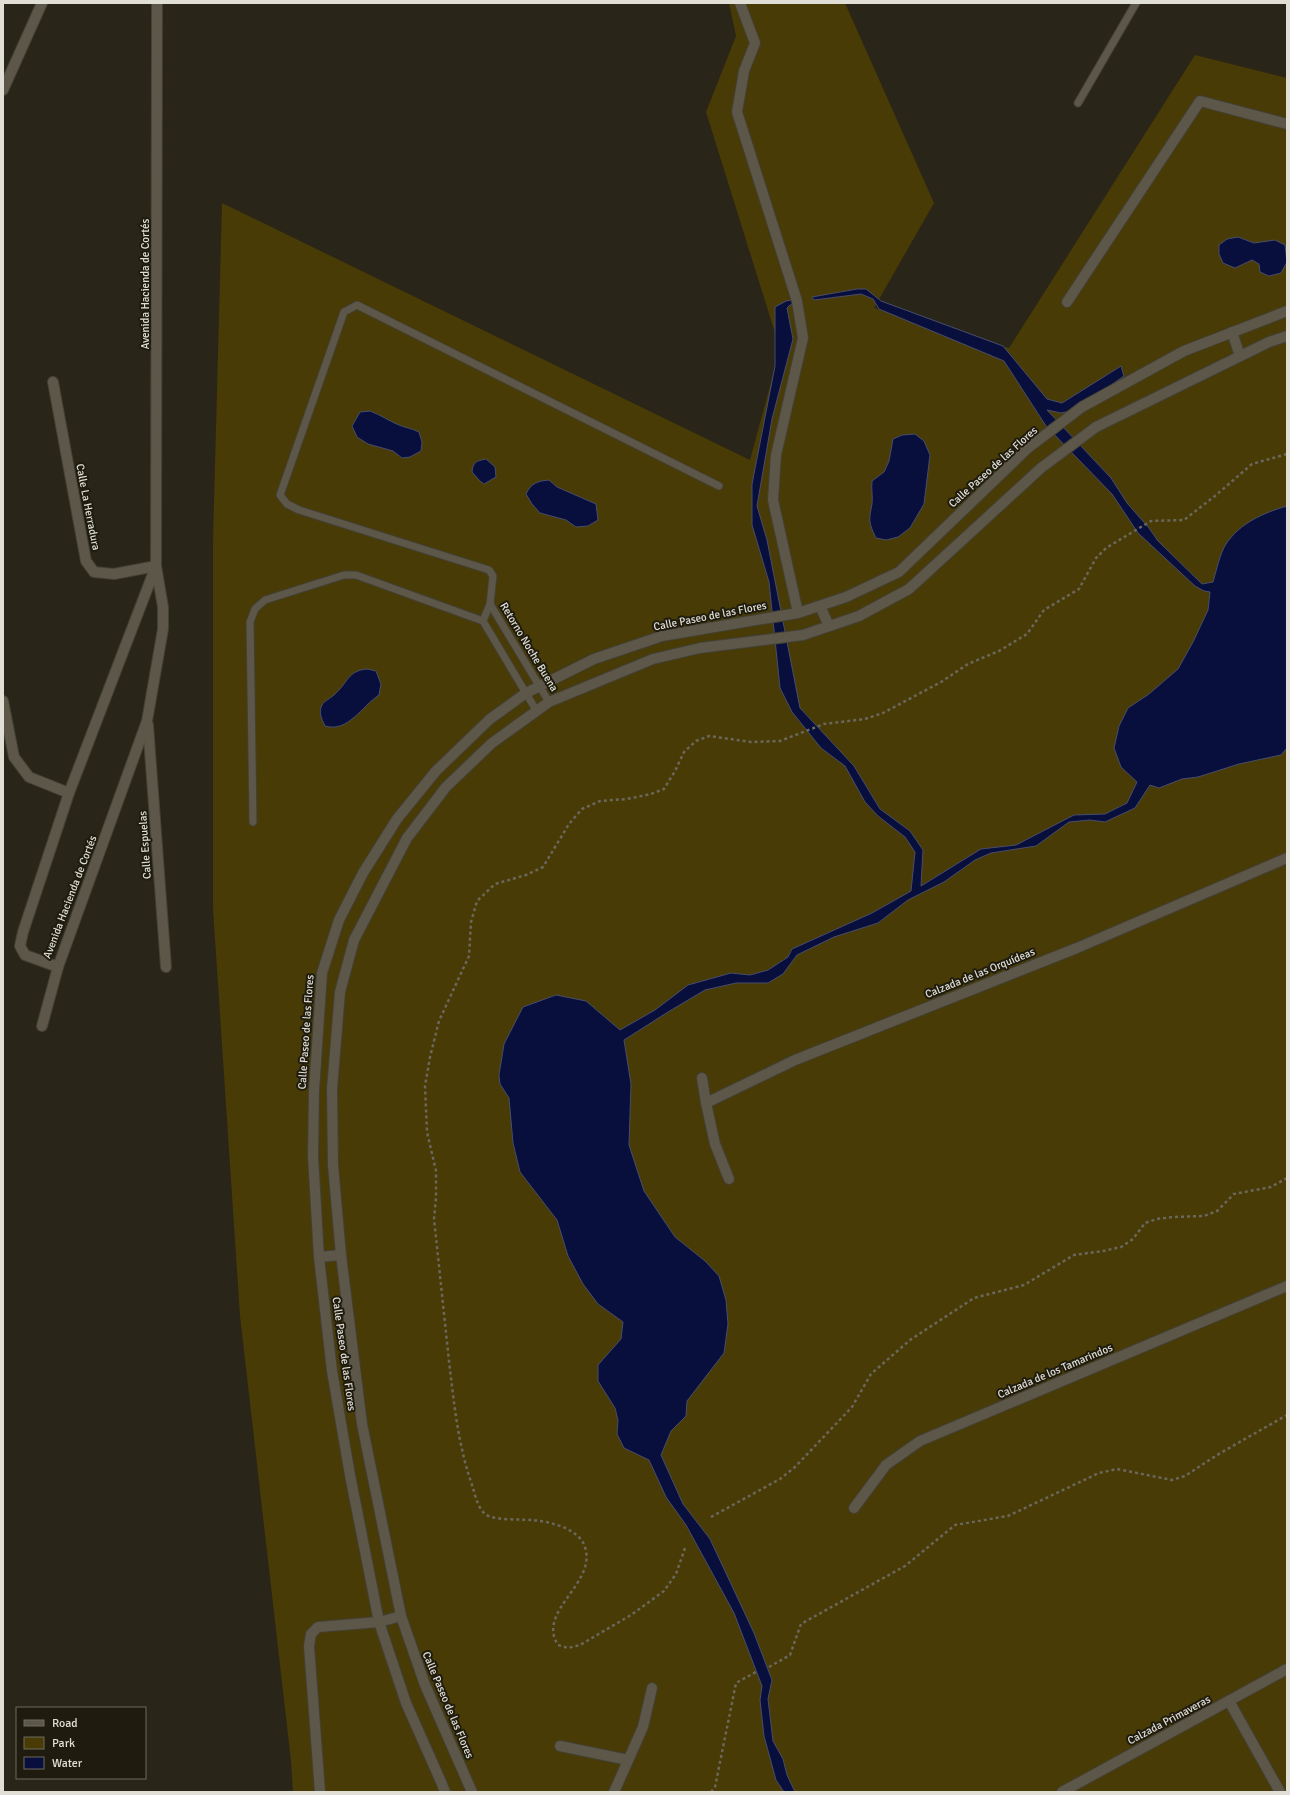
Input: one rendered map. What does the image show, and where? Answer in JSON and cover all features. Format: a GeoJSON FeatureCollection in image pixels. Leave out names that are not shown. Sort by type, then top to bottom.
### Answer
{"type":"FeatureCollection","features":[{"type":"Feature","properties":{"kind":"street"},"geometry":{"type":"LineString","coordinates":[[4,84],[42,3]]}},
{"type":"Feature","properties":{"kind":"street","name":"Avenida Hacienda de Cortés"},"geometry":{"type":"LineString","coordinates":[[156,566],[69,793],[23,932],[20,946],[25,955],[58,967],[147,722],[163,629],[163,607],[156,566],[157,3]]}},
{"type":"Feature","properties":{"kind":"street"},"geometry":{"type":"LineString","coordinates":[[740,3],[755,43],[744,71],[737,112],[797,301],[803,338],[776,455],[774,500],[798,612]]}},
{"type":"Feature","properties":{"kind":"street"},"geometry":{"type":"LineString","coordinates":[[1067,302],[1200,101],[1287,124]]}},
{"type":"Feature","properties":{"kind":"street","name":"Calle Paseo de las Flores"},"geometry":{"type":"LineString","coordinates":[[445,1792],[406,1703],[379,1622],[350,1475],[332,1370],[320,1257],[313,1156],[314,1091],[322,974],[339,920],[363,873],[397,819],[436,771],[490,720],[526,693],[594,659],[662,636],[798,612],[846,597],[899,572],[1028,448],[1082,407],[1184,351],[1287,311]]}},
{"type":"Feature","properties":{"kind":"street"},"geometry":{"type":"LineString","coordinates":[[1232,332],[1240,356]]}},
{"type":"Feature","properties":{"kind":"street","name":"Calle Paseo de las Flores"},"geometry":{"type":"LineString","coordinates":[[472,1792],[425,1685],[401,1616],[362,1424],[340,1255],[333,1165],[332,1089],[340,992],[354,940],[407,838],[446,787],[492,743],[549,702],[653,659],[700,648],[803,635],[859,616],[909,589],[1041,468],[1096,427],[1269,342],[1287,336]]}},
{"type":"Feature","properties":{"kind":"street","name":"Calle La Herradura"},"geometry":{"type":"LineString","coordinates":[[53,382],[86,561],[94,572],[114,574],[156,566]]}},
{"type":"Feature","properties":{"kind":"street"},"geometry":{"type":"LineString","coordinates":[[820,606],[829,626]]}},
{"type":"Feature","properties":{"kind":"street"},"geometry":{"type":"LineString","coordinates":[[3,701],[14,757],[29,777],[69,793]]}},
{"type":"Feature","properties":{"kind":"street","name":"Calle Espuelas"},"geometry":{"type":"LineString","coordinates":[[147,722],[166,967]]}},
{"type":"Feature","properties":{"kind":"street","name":"Calzada de las Orquídeas"},"geometry":{"type":"LineString","coordinates":[[706,1103],[795,1060],[1076,948],[1287,858]]}},
{"type":"Feature","properties":{"kind":"street"},"geometry":{"type":"LineString","coordinates":[[42,1026],[58,967]]}},
{"type":"Feature","properties":{"kind":"street"},"geometry":{"type":"LineString","coordinates":[[702,1078],[715,1144],[729,1179]]}},
{"type":"Feature","properties":{"kind":"street"},"geometry":{"type":"LineString","coordinates":[[320,1257],[340,1255]]}},
{"type":"Feature","properties":{"kind":"street","name":"Calzada de los Tamarindos"},"geometry":{"type":"LineString","coordinates":[[854,1508],[886,1465],[920,1441],[1287,1286]]}},
{"type":"Feature","properties":{"kind":"street"},"geometry":{"type":"LineString","coordinates":[[320,1792],[309,1646],[311,1634],[318,1627],[379,1622],[401,1616]]}},
{"type":"Feature","properties":{"kind":"street","name":"Calzada Primaveras"},"geometry":{"type":"LineString","coordinates":[[1062,1792],[1287,1669]]}},
{"type":"Feature","properties":{"kind":"street"},"geometry":{"type":"LineString","coordinates":[[614,1792],[643,1727],[652,1688]]}},
{"type":"Feature","properties":{"kind":"street"},"geometry":{"type":"LineString","coordinates":[[1229,1701],[1280,1792]]}},
{"type":"Feature","properties":{"kind":"street"},"geometry":{"type":"LineString","coordinates":[[560,1746],[628,1760]]}},
{"type":"Feature","properties":{"kind":"lane"},"geometry":{"type":"LineString","coordinates":[[1078,103],[1136,3]]}},
{"type":"Feature","properties":{"kind":"lane"},"geometry":{"type":"LineString","coordinates":[[483,621],[490,604],[493,576],[488,570],[299,510],[287,504],[280,495],[344,312],[358,305],[719,486]]}},
{"type":"Feature","properties":{"kind":"lane"},"geometry":{"type":"LineString","coordinates":[[253,822],[250,622],[256,609],[265,600],[344,575],[356,575],[483,621],[536,710]]}},
{"type":"Feature","properties":{"kind":"lane","name":"Retorno Noche Buena"},"geometry":{"type":"LineString","coordinates":[[490,604],[549,702]]}},
{"type":"Feature","properties":{"kind":"path"},"geometry":{"type":"LineString","coordinates":[[685,1548],[676,1574],[664,1591],[631,1615],[580,1645],[568,1648],[558,1645],[554,1638],[552,1629],[556,1617],[583,1574],[586,1556],[585,1546],[575,1532],[562,1527],[533,1520],[494,1518],[484,1514],[478,1504],[464,1462],[455,1415],[434,1219],[436,1171],[427,1132],[425,1086],[430,1057],[439,1021],[469,956],[471,922],[477,901],[495,884],[526,875],[543,867],[569,824],[582,809],[600,801],[627,799],[651,794],[664,789],[684,752],[696,741],[709,736],[751,742],[780,741],[824,724],[865,719],[883,712],[941,682],[968,664],[999,651],[1028,634],[1044,610],[1079,589],[1096,558],[1106,548],[1134,530],[1151,521],[1184,520],[1252,464],[1287,454]]}},
{"type":"Feature","properties":{"kind":"path"},"geometry":{"type":"LineString","coordinates":[[711,1517],[780,1479],[795,1467],[852,1407],[871,1374],[910,1340],[974,1298],[1024,1285],[1074,1255],[1103,1251],[1121,1246],[1133,1239],[1145,1223],[1157,1219],[1173,1217],[1204,1216],[1217,1211],[1234,1194],[1271,1187],[1287,1178]]}},
{"type":"Feature","properties":{"kind":"path"},"geometry":{"type":"LineString","coordinates":[[769,1667],[790,1655],[801,1624],[904,1566],[955,1525],[1008,1516],[1099,1473],[1117,1468],[1172,1480],[1185,1476],[1287,1415]]}},
{"type":"Feature","properties":{"kind":"path"},"geometry":{"type":"LineString","coordinates":[[711,1792],[715,1787],[736,1683],[756,1672]]}},
{"type":"Feature","properties":{"kind":"green space"},"geometry":{"type":"Polygon","coordinates":[[[729,3],[845,3],[934,203],[874,308],[1009,348],[1195,55],[1287,78],[1287,1792],[293,1792],[291,1761],[240,1316],[213,909],[213,540],[222,203],[750,460],[780,349],[706,112],[736,36],[729,3]]]}},
{"type":"Feature","properties":{"kind":"water"},"geometry":{"type":"Polygon","coordinates":[[[1238,237],[1254,243],[1275,240],[1285,245],[1287,262],[1281,273],[1269,276],[1260,272],[1259,264],[1252,260],[1235,268],[1223,263],[1219,254],[1219,245],[1227,239],[1238,237]]]}},
{"type":"Feature","properties":{"kind":"water"},"geometry":{"type":"Polygon","coordinates":[[[857,289],[866,289],[881,301],[1003,346],[1047,399],[1062,403],[1121,366],[1124,376],[1075,410],[1061,413],[1047,410],[1111,478],[1127,503],[1149,528],[1158,541],[1202,584],[1213,582],[1224,548],[1238,530],[1269,512],[1287,506],[1287,748],[1281,755],[1239,764],[1198,777],[1182,779],[1159,788],[1150,785],[1135,808],[1105,822],[1090,820],[1069,822],[1036,846],[991,853],[975,860],[944,882],[908,900],[878,923],[834,937],[797,955],[783,974],[768,983],[736,983],[705,990],[624,1040],[631,1084],[629,1145],[644,1191],[675,1237],[705,1261],[719,1276],[726,1300],[728,1324],[724,1353],[687,1401],[686,1416],[671,1431],[661,1455],[683,1504],[710,1539],[754,1633],[772,1680],[768,1699],[773,1741],[783,1759],[787,1775],[795,1792],[784,1792],[776,1780],[764,1736],[760,1700],[762,1686],[734,1613],[686,1525],[666,1497],[649,1460],[624,1448],[617,1434],[618,1420],[615,1408],[598,1381],[598,1365],[621,1339],[623,1322],[598,1304],[583,1284],[568,1256],[557,1220],[520,1172],[513,1143],[509,1098],[500,1084],[499,1075],[504,1044],[523,1007],[556,995],[586,1001],[620,1030],[655,1010],[688,985],[731,973],[750,975],[768,970],[788,957],[792,949],[872,913],[911,891],[915,852],[905,837],[878,816],[865,802],[845,766],[821,748],[792,712],[780,688],[769,582],[752,525],[752,484],[775,366],[775,307],[786,301],[796,299],[796,304],[790,305],[787,308],[793,339],[772,419],[757,506],[767,540],[800,708],[854,766],[880,809],[910,831],[923,850],[921,886],[981,849],[1016,845],[1074,815],[1105,814],[1127,803],[1137,782],[1121,767],[1114,748],[1119,726],[1128,708],[1149,694],[1178,669],[1208,610],[1210,592],[1204,591],[1195,586],[1138,533],[1112,494],[1046,426],[1004,361],[879,309],[873,299],[861,294],[814,300],[812,297],[857,289]]]}},
{"type":"Feature","properties":{"kind":"water"},"geometry":{"type":"Polygon","coordinates":[[[370,411],[399,425],[419,432],[422,442],[421,451],[410,457],[402,458],[393,451],[368,444],[357,437],[352,426],[360,412],[370,411]]]}},
{"type":"Feature","properties":{"kind":"water"},"geometry":{"type":"Polygon","coordinates":[[[915,434],[924,441],[930,455],[924,504],[910,528],[898,537],[886,540],[876,538],[870,521],[872,481],[884,472],[889,461],[893,439],[902,435],[915,434]]]}},
{"type":"Feature","properties":{"kind":"water"},"geometry":{"type":"Polygon","coordinates":[[[486,459],[495,467],[496,477],[484,484],[472,472],[473,466],[476,462],[486,459]]]}},
{"type":"Feature","properties":{"kind":"water"},"geometry":{"type":"Polygon","coordinates":[[[549,480],[557,487],[596,504],[598,520],[588,526],[576,527],[566,520],[540,513],[526,494],[530,487],[535,483],[549,480]]]}},
{"type":"Feature","properties":{"kind":"water"},"geometry":{"type":"Polygon","coordinates":[[[367,669],[376,671],[381,684],[379,695],[348,722],[341,726],[325,726],[320,713],[323,704],[339,691],[351,675],[360,670],[367,669]]]}}]}
